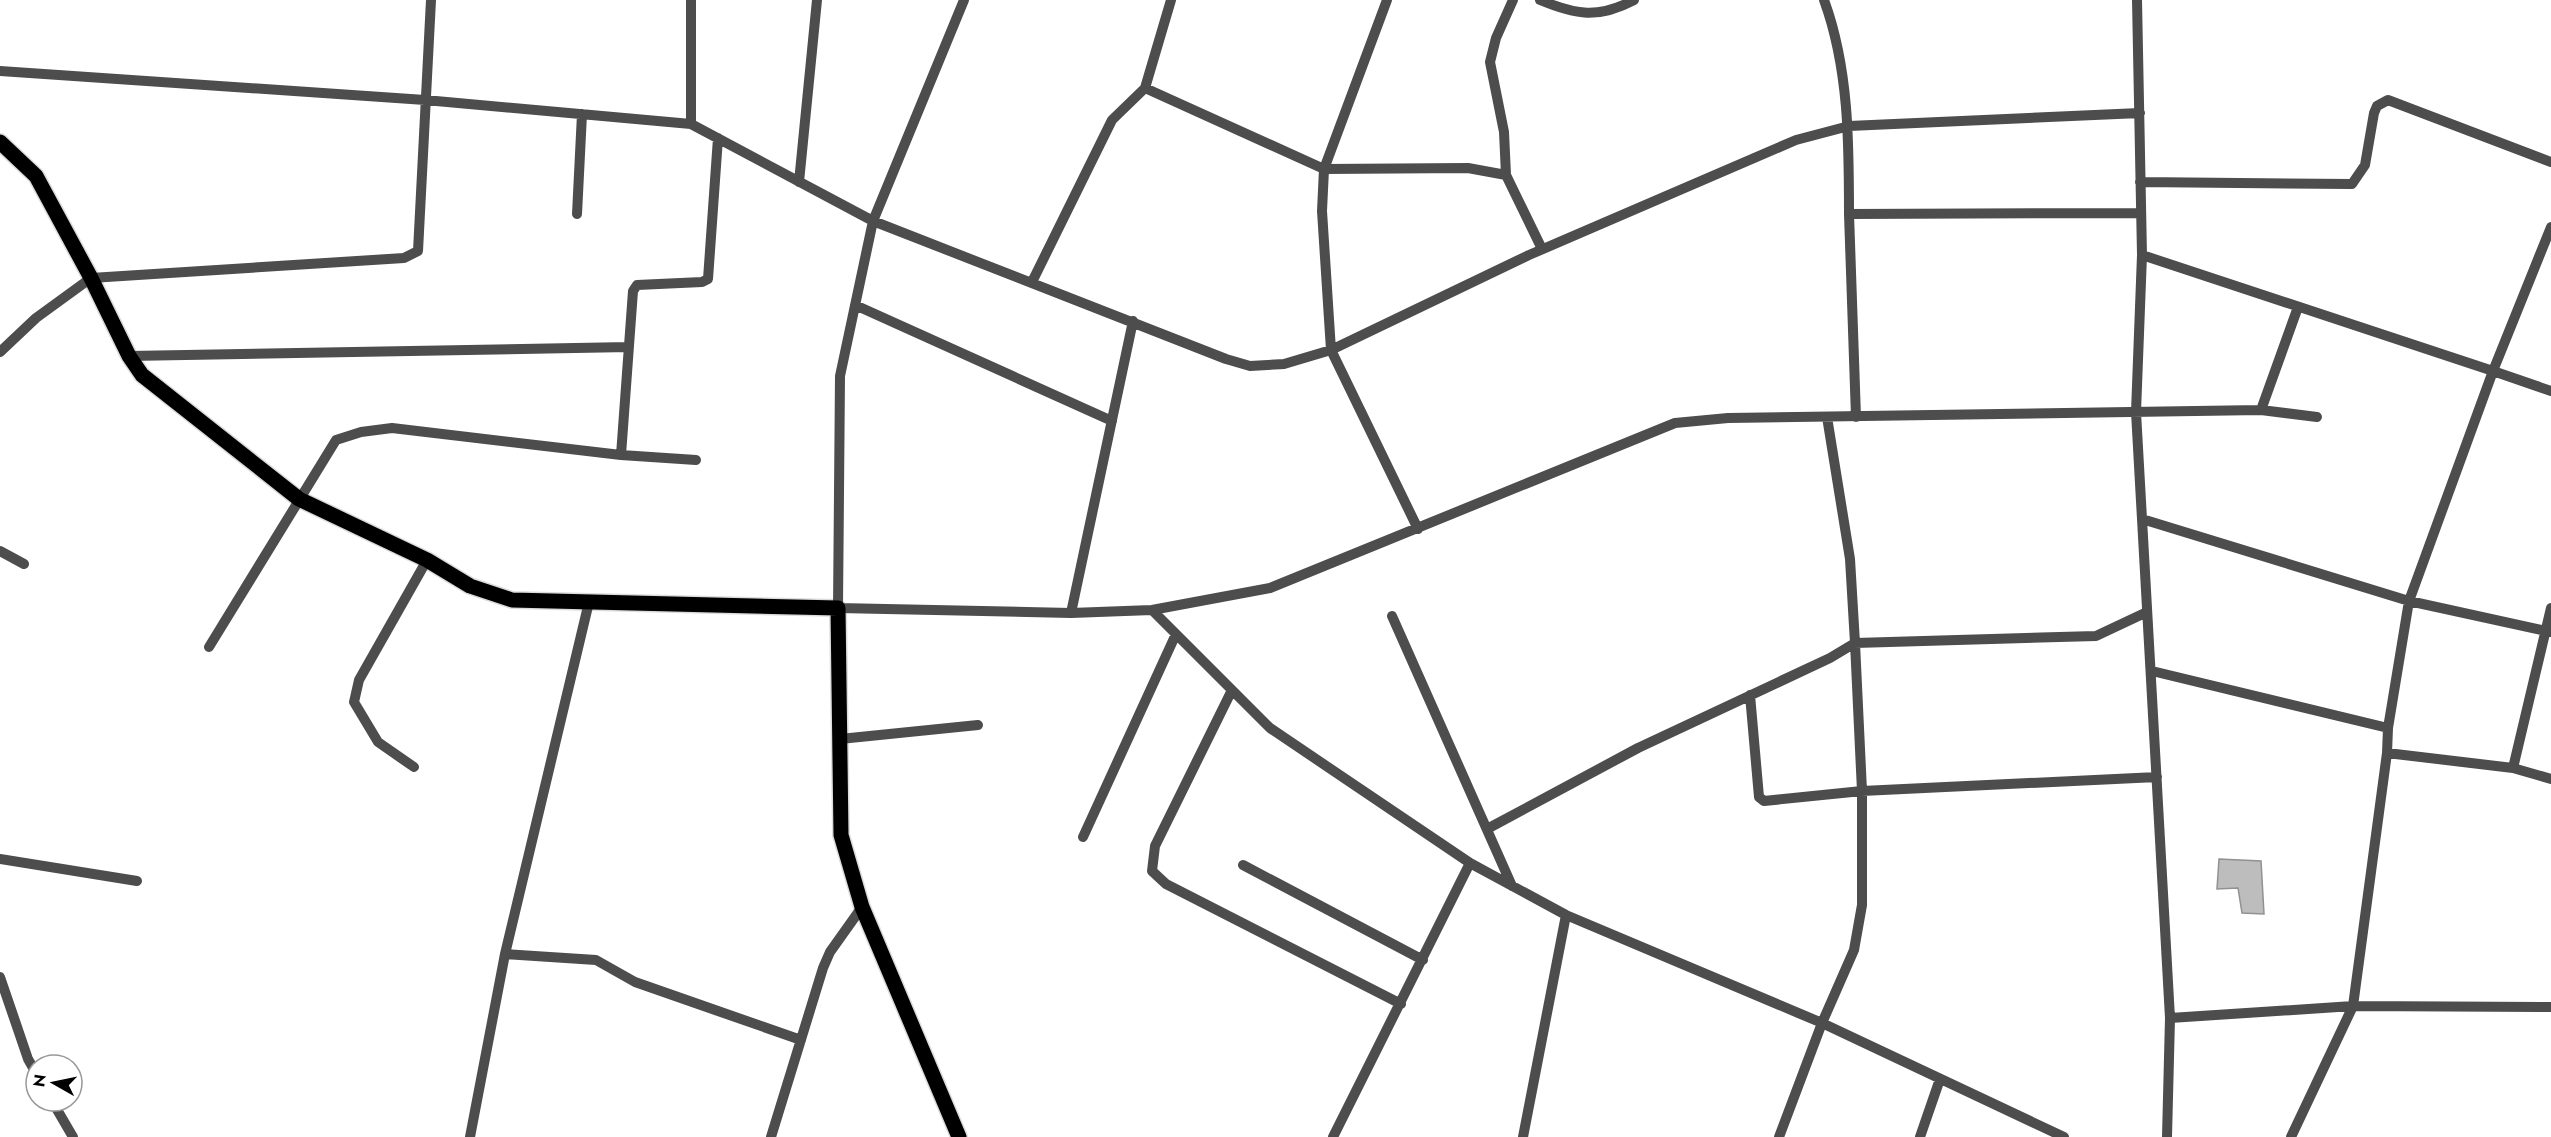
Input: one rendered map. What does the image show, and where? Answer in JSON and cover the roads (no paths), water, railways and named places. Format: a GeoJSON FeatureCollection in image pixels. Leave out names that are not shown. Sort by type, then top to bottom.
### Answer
{"type":"FeatureCollection","features":[{"type":"Feature","properties":{"kind":"main road"},"geometry":{"type":"LineString","coordinates":[[0,142],[36,176],[91,278],[129,356],[142,375],[298,499],[427,560],[470,586],[512,600],[838,608],[841,835],[862,907],[959,1137]]}},
{"type":"Feature","properties":{"kind":"street"},"geometry":{"type":"LineString","coordinates":[[0,352],[36,318],[91,278],[404,258],[418,251],[431,0]]}},
{"type":"Feature","properties":{"kind":"street"},"geometry":{"type":"LineString","coordinates":[[691,0],[691,124]]}},
{"type":"Feature","properties":{"kind":"street"},"geometry":{"type":"LineString","coordinates":[[799,182],[817,0]]}},
{"type":"Feature","properties":{"kind":"street"},"geometry":{"type":"LineString","coordinates":[[964,0],[873,221],[840,376],[838,608],[1071,613],[1152,610],[1270,588],[1675,423],[1728,418],[2261,410],[2317,417]]}},
{"type":"Feature","properties":{"kind":"street"},"geometry":{"type":"LineString","coordinates":[[1032,282],[1112,120],[1145,87],[1172,0]]}},
{"type":"Feature","properties":{"kind":"street"},"geometry":{"type":"LineString","coordinates":[[1387,0],[1324,169],[1322,211],[1331,350],[1418,529]]}},
{"type":"Feature","properties":{"kind":"street"},"geometry":{"type":"LineString","coordinates":[[1513,0],[1496,38],[1490,62],[1504,132],[1506,175],[1542,249]]}},
{"type":"Feature","properties":{"kind":"street"},"geometry":{"type":"LineString","coordinates":[[1540,0],[1564,10],[1583,14],[1602,13],[1634,0]]}},
{"type":"Feature","properties":{"kind":"street"},"geometry":{"type":"LineString","coordinates":[[1824,0],[1833,24],[1849,126],[1849,214],[1856,417]]}},
{"type":"Feature","properties":{"kind":"street"},"geometry":{"type":"LineString","coordinates":[[2137,0],[2142,255],[2136,412],[2170,1018],[2167,1137]]}},
{"type":"Feature","properties":{"kind":"street"},"geometry":{"type":"LineString","coordinates":[[0,70],[425,100],[691,124],[873,221],[1226,359],[1250,366],[1284,364],[1331,350],[1542,249],[1796,140],[1849,126],[2140,113]]}},
{"type":"Feature","properties":{"kind":"street"},"geometry":{"type":"LineString","coordinates":[[1145,87],[1324,169],[1468,168],[1506,175]]}},
{"type":"Feature","properties":{"kind":"street"},"geometry":{"type":"LineString","coordinates":[[2140,182],[2352,184],[2366,165],[2374,113],[2377,106],[2388,100],[2551,162]]}},
{"type":"Feature","properties":{"kind":"street"},"geometry":{"type":"LineString","coordinates":[[577,214],[582,114]]}},
{"type":"Feature","properties":{"kind":"street"},"geometry":{"type":"LineString","coordinates":[[621,455],[632,299],[637,285],[702,282],[708,279],[718,138]]}},
{"type":"Feature","properties":{"kind":"street"},"geometry":{"type":"LineString","coordinates":[[1849,214],[2141,213]]}},
{"type":"Feature","properties":{"kind":"street"},"geometry":{"type":"LineString","coordinates":[[2291,1137],[2353,1006],[2387,753],[2388,728],[2409,601],[2493,371],[2551,227]]}},
{"type":"Feature","properties":{"kind":"street"},"geometry":{"type":"LineString","coordinates":[[2142,255],[2551,391]]}},
{"type":"Feature","properties":{"kind":"street"},"geometry":{"type":"LineString","coordinates":[[855,305],[1112,421]]}},
{"type":"Feature","properties":{"kind":"street"},"geometry":{"type":"LineString","coordinates":[[2261,410],[2298,307]]}},
{"type":"Feature","properties":{"kind":"street"},"geometry":{"type":"LineString","coordinates":[[1071,613],[1133,321]]}},
{"type":"Feature","properties":{"kind":"street"},"geometry":{"type":"LineString","coordinates":[[129,356],[629,347]]}},
{"type":"Feature","properties":{"kind":"street"},"geometry":{"type":"LineString","coordinates":[[1779,1137],[1822,1023],[1854,950],[1862,905],[1862,791],[1850,559],[1827,417]]}},
{"type":"Feature","properties":{"kind":"street"},"geometry":{"type":"LineString","coordinates":[[209,647],[336,440],[392,428],[621,455],[696,460]]}},
{"type":"Feature","properties":{"kind":"street"},"geometry":{"type":"LineString","coordinates":[[2142,519],[2409,601],[2548,632]]}},
{"type":"Feature","properties":{"kind":"street"},"geometry":{"type":"LineString","coordinates":[[0,551],[24,564]]}},
{"type":"Feature","properties":{"kind":"street"},"geometry":{"type":"LineString","coordinates":[[414,767],[378,742],[354,702],[359,680],[427,560]]}},
{"type":"Feature","properties":{"kind":"street"},"geometry":{"type":"LineString","coordinates":[[470,1137],[505,954],[589,602]]}},
{"type":"Feature","properties":{"kind":"street"},"geometry":{"type":"LineString","coordinates":[[2513,768],[2548,632],[2551,608]]}},
{"type":"Feature","properties":{"kind":"street"},"geometry":{"type":"LineString","coordinates":[[1152,610],[1270,728],[1470,863],[1566,915],[1822,1023],[1940,1079],[2039,1132],[2064,1137]]}},
{"type":"Feature","properties":{"kind":"street"},"geometry":{"type":"LineString","coordinates":[[1487,829],[1638,748],[1855,643],[2096,636],[2147,612]]}},
{"type":"Feature","properties":{"kind":"street"},"geometry":{"type":"LineString","coordinates":[[1392,616],[1513,886]]}},
{"type":"Feature","properties":{"kind":"street"},"geometry":{"type":"LineString","coordinates":[[1083,837],[1176,634]]}},
{"type":"Feature","properties":{"kind":"street"},"geometry":{"type":"LineString","coordinates":[[2152,671],[2388,728]]}},
{"type":"Feature","properties":{"kind":"street"},"geometry":{"type":"LineString","coordinates":[[1232,690],[1155,846],[1152,871],[1166,884],[1401,1004]]}},
{"type":"Feature","properties":{"kind":"street"},"geometry":{"type":"LineString","coordinates":[[1750,695],[1761,800],[1862,791],[2157,777]]}},
{"type":"Feature","properties":{"kind":"street"},"geometry":{"type":"LineString","coordinates":[[840,739],[978,725]]}},
{"type":"Feature","properties":{"kind":"street"},"geometry":{"type":"LineString","coordinates":[[2387,753],[2513,768],[2551,779]]}},
{"type":"Feature","properties":{"kind":"street"},"geometry":{"type":"LineString","coordinates":[[0,859],[137,881]]}},
{"type":"Feature","properties":{"kind":"street"},"geometry":{"type":"LineString","coordinates":[[1334,1137],[1470,863]]}},
{"type":"Feature","properties":{"kind":"street"},"geometry":{"type":"LineString","coordinates":[[1243,865],[1423,960]]}},
{"type":"Feature","properties":{"kind":"street"},"geometry":{"type":"LineString","coordinates":[[771,1137],[826,960],[862,907]]}},
{"type":"Feature","properties":{"kind":"street"},"geometry":{"type":"LineString","coordinates":[[1523,1137],[1566,915]]}},
{"type":"Feature","properties":{"kind":"street"},"geometry":{"type":"LineString","coordinates":[[505,954],[596,960],[635,982],[801,1040]]}},
{"type":"Feature","properties":{"kind":"street"},"geometry":{"type":"LineString","coordinates":[[0,977],[26,1053]]}},
{"type":"Feature","properties":{"kind":"street"},"geometry":{"type":"LineString","coordinates":[[2170,1018],[2353,1006],[2551,1007]]}},
{"type":"Feature","properties":{"kind":"street"},"geometry":{"type":"LineString","coordinates":[[1920,1137],[1940,1079]]}},
{"type":"Feature","properties":{"kind":"street"},"geometry":{"type":"LineString","coordinates":[[59,1113],[73,1137]]}}]}
